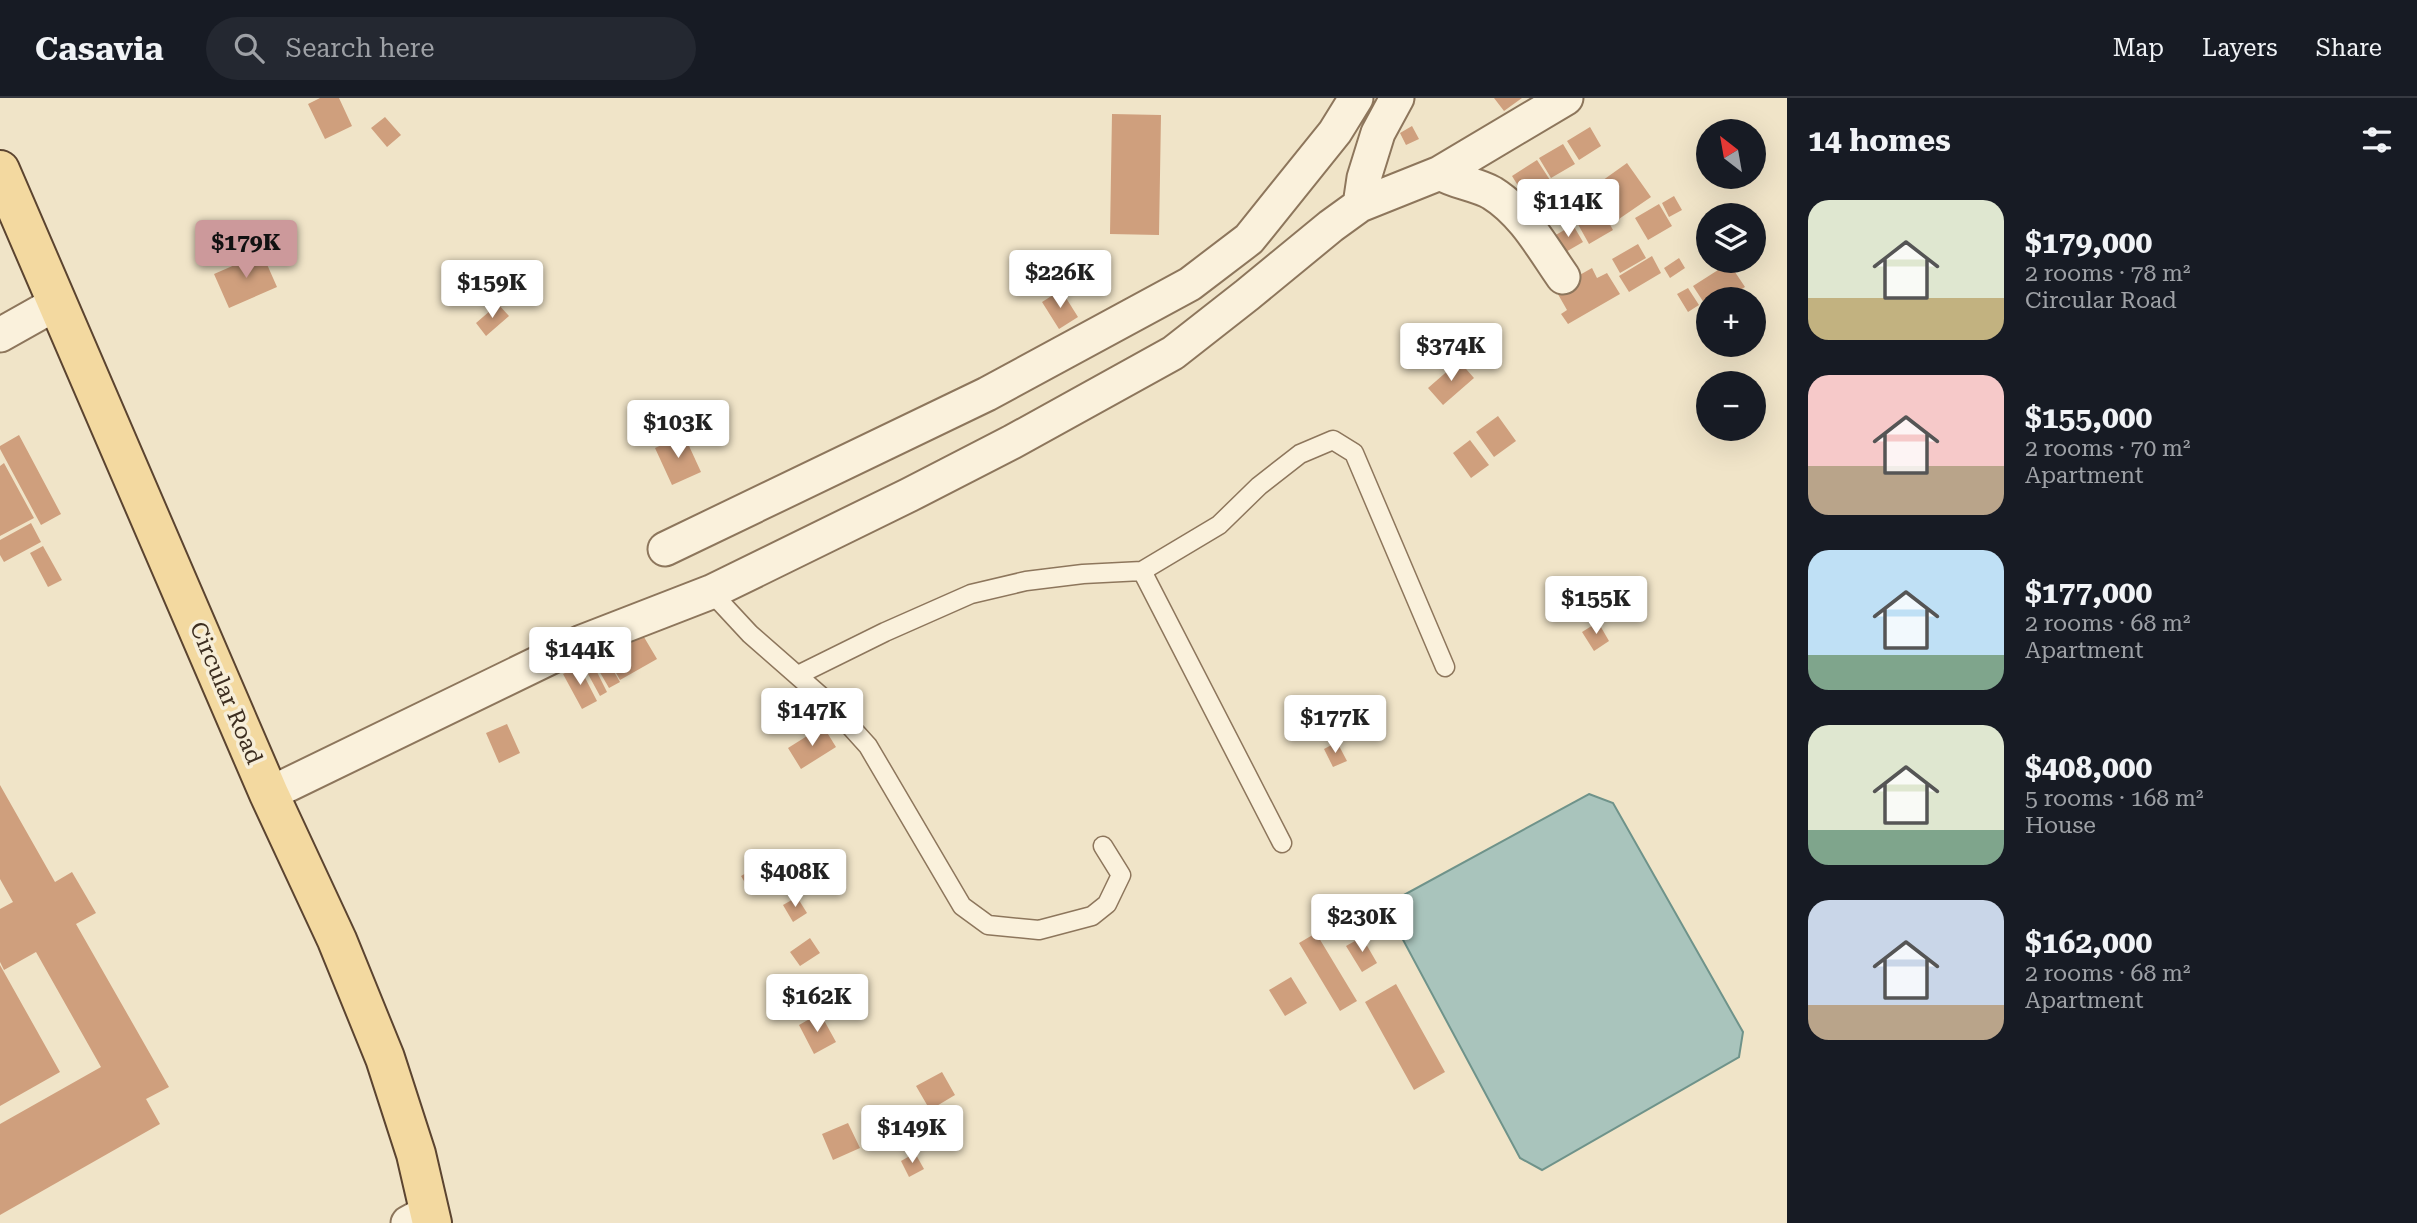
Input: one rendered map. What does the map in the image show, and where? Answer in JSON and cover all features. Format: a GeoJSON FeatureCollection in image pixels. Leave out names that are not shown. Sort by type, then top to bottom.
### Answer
{"type":"FeatureCollection","features":[{"type":"Feature","properties":{"kind":"main road","name":"Circular Road"},"geometry":{"type":"LineString","coordinates":[[0,170],[269,794],[337,940],[385,1058],[416,1154],[423,1219]]}},
{"type":"Feature","properties":{"kind":"street"},"geometry":{"type":"LineString","coordinates":[[269,794],[582,642],[710,592],[909,495],[1000,419],[1249,239],[1337,134],[1356,98]]}},
{"type":"Feature","properties":{"kind":"street"},"geometry":{"type":"LineString","coordinates":[[665,550],[1172,353],[1331,226],[1363,187],[1378,133],[1397,98]]}},
{"type":"Feature","properties":{"kind":"street"},"geometry":{"type":"LineString","coordinates":[[1363,187],[1440,173],[1566,98]]}},
{"type":"Feature","properties":{"kind":"street"},"geometry":{"type":"LineString","coordinates":[[1337,134],[1363,187]]}},
{"type":"Feature","properties":{"kind":"street"},"geometry":{"type":"LineString","coordinates":[[1440,173],[1456,182],[1489,191],[1509,205],[1563,277]]}},
{"type":"Feature","properties":{"kind":"street"},"geometry":{"type":"LineString","coordinates":[[0,335],[57,303]]}},
{"type":"Feature","properties":{"kind":"lane"},"geometry":{"type":"LineString","coordinates":[[798,676],[885,632],[971,594],[1027,580],[1142,571],[1219,525],[1259,486],[1300,454],[1333,440],[1354,453],[1445,667]]}},
{"type":"Feature","properties":{"kind":"lane"},"geometry":{"type":"LineString","coordinates":[[1142,571],[1282,843]]}},
{"type":"Feature","properties":{"kind":"lane"},"geometry":{"type":"LineString","coordinates":[[710,592],[750,634],[831,705],[868,746],[962,906],[988,925],[1039,930],[1092,916],[1107,904],[1121,875],[1103,846]]}},
{"type":"Feature","properties":{"kind":"water"},"geometry":{"type":"Polygon","coordinates":[[[1589,794],[1613,803],[1743,1032],[1739,1057],[1542,1170],[1520,1158],[1394,923],[1402,896],[1589,794]]]}},
{"type":"Feature","properties":{"kind":"building"},"geometry":{"type":"Polygon","coordinates":[[[320,98],[339,98],[352,126],[325,139],[308,104],[320,98]]]}},
{"type":"Feature","properties":{"kind":"building"},"geometry":{"type":"Polygon","coordinates":[[[1494,98],[1522,98],[1504,111],[1494,98]]]}},
{"type":"Feature","properties":{"kind":"building"},"geometry":{"type":"Polygon","coordinates":[[[1112,114],[1161,115],[1159,235],[1110,234],[1112,114]]]}},
{"type":"Feature","properties":{"kind":"building"},"geometry":{"type":"Polygon","coordinates":[[[385,117],[401,135],[387,147],[371,128],[385,117]]]}},
{"type":"Feature","properties":{"kind":"building"},"geometry":{"type":"Polygon","coordinates":[[[1412,126],[1419,139],[1406,145],[1400,133],[1412,126]]]}},
{"type":"Feature","properties":{"kind":"building"},"geometry":{"type":"Polygon","coordinates":[[[1590,127],[1601,146],[1579,160],[1567,141],[1590,127]]]}},
{"type":"Feature","properties":{"kind":"building"},"geometry":{"type":"Polygon","coordinates":[[[1563,144],[1575,164],[1551,178],[1539,158],[1563,144]]]}},
{"type":"Feature","properties":{"kind":"building"},"geometry":{"type":"Polygon","coordinates":[[[1537,160],[1550,180],[1525,197],[1512,176],[1537,160]]]}},
{"type":"Feature","properties":{"kind":"building"},"geometry":{"type":"Polygon","coordinates":[[[1627,163],[1651,197],[1616,221],[1592,188],[1627,163]]]}},
{"type":"Feature","properties":{"kind":"building"},"geometry":{"type":"Polygon","coordinates":[[[1674,196],[1682,210],[1669,217],[1662,203],[1674,196]]]}},
{"type":"Feature","properties":{"kind":"building"},"geometry":{"type":"Polygon","coordinates":[[[1659,204],[1672,226],[1648,240],[1635,218],[1659,204]]]}},
{"type":"Feature","properties":{"kind":"building"},"geometry":{"type":"Polygon","coordinates":[[[1599,205],[1613,230],[1589,244],[1575,219],[1599,205]]]}},
{"type":"Feature","properties":{"kind":"building"},"geometry":{"type":"Polygon","coordinates":[[[1573,225],[1583,242],[1564,253],[1554,236],[1573,225]]]}},
{"type":"Feature","properties":{"kind":"building"},"geometry":{"type":"Polygon","coordinates":[[[1638,244],[1646,258],[1620,273],[1612,259],[1638,244]]]}},
{"type":"Feature","properties":{"kind":"building"},"geometry":{"type":"Polygon","coordinates":[[[262,253],[277,287],[229,308],[214,274],[262,253]]]}},
{"type":"Feature","properties":{"kind":"building"},"geometry":{"type":"Polygon","coordinates":[[[1652,256],[1661,273],[1629,292],[1619,276],[1652,256]]]}},
{"type":"Feature","properties":{"kind":"building"},"geometry":{"type":"Polygon","coordinates":[[[1679,258],[1685,268],[1670,278],[1664,268],[1679,258]]]}},
{"type":"Feature","properties":{"kind":"building"},"geometry":{"type":"Polygon","coordinates":[[[1592,268],[1597,278],[1607,273],[1620,294],[1568,324],[1561,314],[1567,310],[1555,289],[1592,268]]]}},
{"type":"Feature","properties":{"kind":"building"},"geometry":{"type":"Polygon","coordinates":[[[1713,273],[1736,273],[1745,287],[1696,287],[1696,291],[1693,286],[1713,273]]]}},
{"type":"Feature","properties":{"kind":"building"},"geometry":{"type":"Polygon","coordinates":[[[1688,288],[1696,300],[1696,307],[1688,312],[1677,294],[1688,288]]]}},
{"type":"Feature","properties":{"kind":"building"},"geometry":{"type":"Polygon","coordinates":[[[1061,290],[1078,317],[1059,329],[1042,302],[1061,290]]]}},
{"type":"Feature","properties":{"kind":"building"},"geometry":{"type":"Polygon","coordinates":[[[498,304],[509,316],[486,336],[476,323],[498,304]]]}},
{"type":"Feature","properties":{"kind":"building"},"geometry":{"type":"Polygon","coordinates":[[[1459,361],[1474,378],[1443,405],[1428,388],[1459,361]]]}},
{"type":"Feature","properties":{"kind":"building"},"geometry":{"type":"Polygon","coordinates":[[[1498,416],[1516,441],[1494,457],[1476,432],[1498,416]]]}},
{"type":"Feature","properties":{"kind":"building"},"geometry":{"type":"Polygon","coordinates":[[[19,435],[61,514],[41,525],[0,449],[0,446],[19,435]]]}},
{"type":"Feature","properties":{"kind":"building"},"geometry":{"type":"Polygon","coordinates":[[[684,435],[701,472],[672,485],[655,448],[684,435]]]}},
{"type":"Feature","properties":{"kind":"building"},"geometry":{"type":"Polygon","coordinates":[[[1470,440],[1489,465],[1471,478],[1453,453],[1470,440]]]}},
{"type":"Feature","properties":{"kind":"building"},"geometry":{"type":"Polygon","coordinates":[[[4,463],[34,518],[0,536],[0,466],[4,463]]]}},
{"type":"Feature","properties":{"kind":"building"},"geometry":{"type":"Polygon","coordinates":[[[31,523],[41,542],[4,562],[0,555],[0,540],[31,523]]]}},
{"type":"Feature","properties":{"kind":"building"},"geometry":{"type":"Polygon","coordinates":[[[43,546],[62,580],[48,587],[30,553],[43,546]]]}},
{"type":"Feature","properties":{"kind":"building"},"geometry":{"type":"Polygon","coordinates":[[[1574,576],[1587,598],[1568,610],[1555,588],[1574,576]]]}},
{"type":"Feature","properties":{"kind":"building"},"geometry":{"type":"Polygon","coordinates":[[[1598,622],[1609,641],[1594,651],[1582,632],[1598,622]]]}},
{"type":"Feature","properties":{"kind":"building"},"geometry":{"type":"Polygon","coordinates":[[[641,632],[657,659],[620,680],[605,653],[641,632]]]}},
{"type":"Feature","properties":{"kind":"building"},"geometry":{"type":"Polygon","coordinates":[[[609,663],[620,682],[609,688],[598,669],[609,663]]]}},
{"type":"Feature","properties":{"kind":"building"},"geometry":{"type":"Polygon","coordinates":[[[579,666],[597,701],[582,709],[563,674],[579,666]]]}},
{"type":"Feature","properties":{"kind":"building"},"geometry":{"type":"Polygon","coordinates":[[[596,670],[607,692],[600,696],[588,674],[596,670]]]}},
{"type":"Feature","properties":{"kind":"building"},"geometry":{"type":"Polygon","coordinates":[[[507,724],[520,753],[499,763],[486,733],[507,724]]]}},
{"type":"Feature","properties":{"kind":"building"},"geometry":{"type":"Polygon","coordinates":[[[823,726],[836,747],[801,769],[788,748],[823,726]]]}},
{"type":"Feature","properties":{"kind":"building"},"geometry":{"type":"Polygon","coordinates":[[[1337,742],[1347,761],[1333,767],[1324,749],[1337,742]]]}},
{"type":"Feature","properties":{"kind":"building"},"geometry":{"type":"Polygon","coordinates":[[[0,785],[55,882],[72,872],[96,913],[76,924],[169,1087],[146,1099],[160,1124],[0,1215],[0,1124],[101,1067],[36,952],[4,970],[0,962],[0,909],[13,902],[0,879],[0,785]]]}},
{"type":"Feature","properties":{"kind":"building"},"geometry":{"type":"Polygon","coordinates":[[[758,866],[764,877],[747,886],[741,876],[758,866]]]}},
{"type":"Feature","properties":{"kind":"building"},"geometry":{"type":"Polygon","coordinates":[[[797,897],[807,913],[793,922],[783,905],[797,897]]]}},
{"type":"Feature","properties":{"kind":"building"},"geometry":{"type":"Polygon","coordinates":[[[1316,933],[1357,1001],[1340,1011],[1299,943],[1316,933]]]}},
{"type":"Feature","properties":{"kind":"building"},"geometry":{"type":"Polygon","coordinates":[[[1362,937],[1377,963],[1362,972],[1346,946],[1362,937]]]}},
{"type":"Feature","properties":{"kind":"building"},"geometry":{"type":"Polygon","coordinates":[[[810,938],[820,953],[800,966],[790,952],[810,938]]]}},
{"type":"Feature","properties":{"kind":"building"},"geometry":{"type":"Polygon","coordinates":[[[0,965],[60,1072],[0,1106],[0,965]]]}},
{"type":"Feature","properties":{"kind":"building"},"geometry":{"type":"Polygon","coordinates":[[[1291,977],[1307,1003],[1285,1016],[1269,990],[1291,977]]]}},
{"type":"Feature","properties":{"kind":"building"},"geometry":{"type":"Polygon","coordinates":[[[1396,984],[1445,1072],[1414,1090],[1365,1002],[1396,984]]]}},
{"type":"Feature","properties":{"kind":"building"},"geometry":{"type":"Polygon","coordinates":[[[820,1013],[836,1042],[814,1054],[799,1025],[820,1013]]]}},
{"type":"Feature","properties":{"kind":"building"},"geometry":{"type":"Polygon","coordinates":[[[942,1072],[955,1095],[930,1110],[916,1086],[942,1072]]]}},
{"type":"Feature","properties":{"kind":"building"},"geometry":{"type":"Polygon","coordinates":[[[848,1123],[860,1148],[833,1160],[822,1134],[848,1123]]]}},
{"type":"Feature","properties":{"kind":"building"},"geometry":{"type":"Polygon","coordinates":[[[915,1153],[924,1169],[909,1177],[901,1161],[915,1153]]]}}]}
